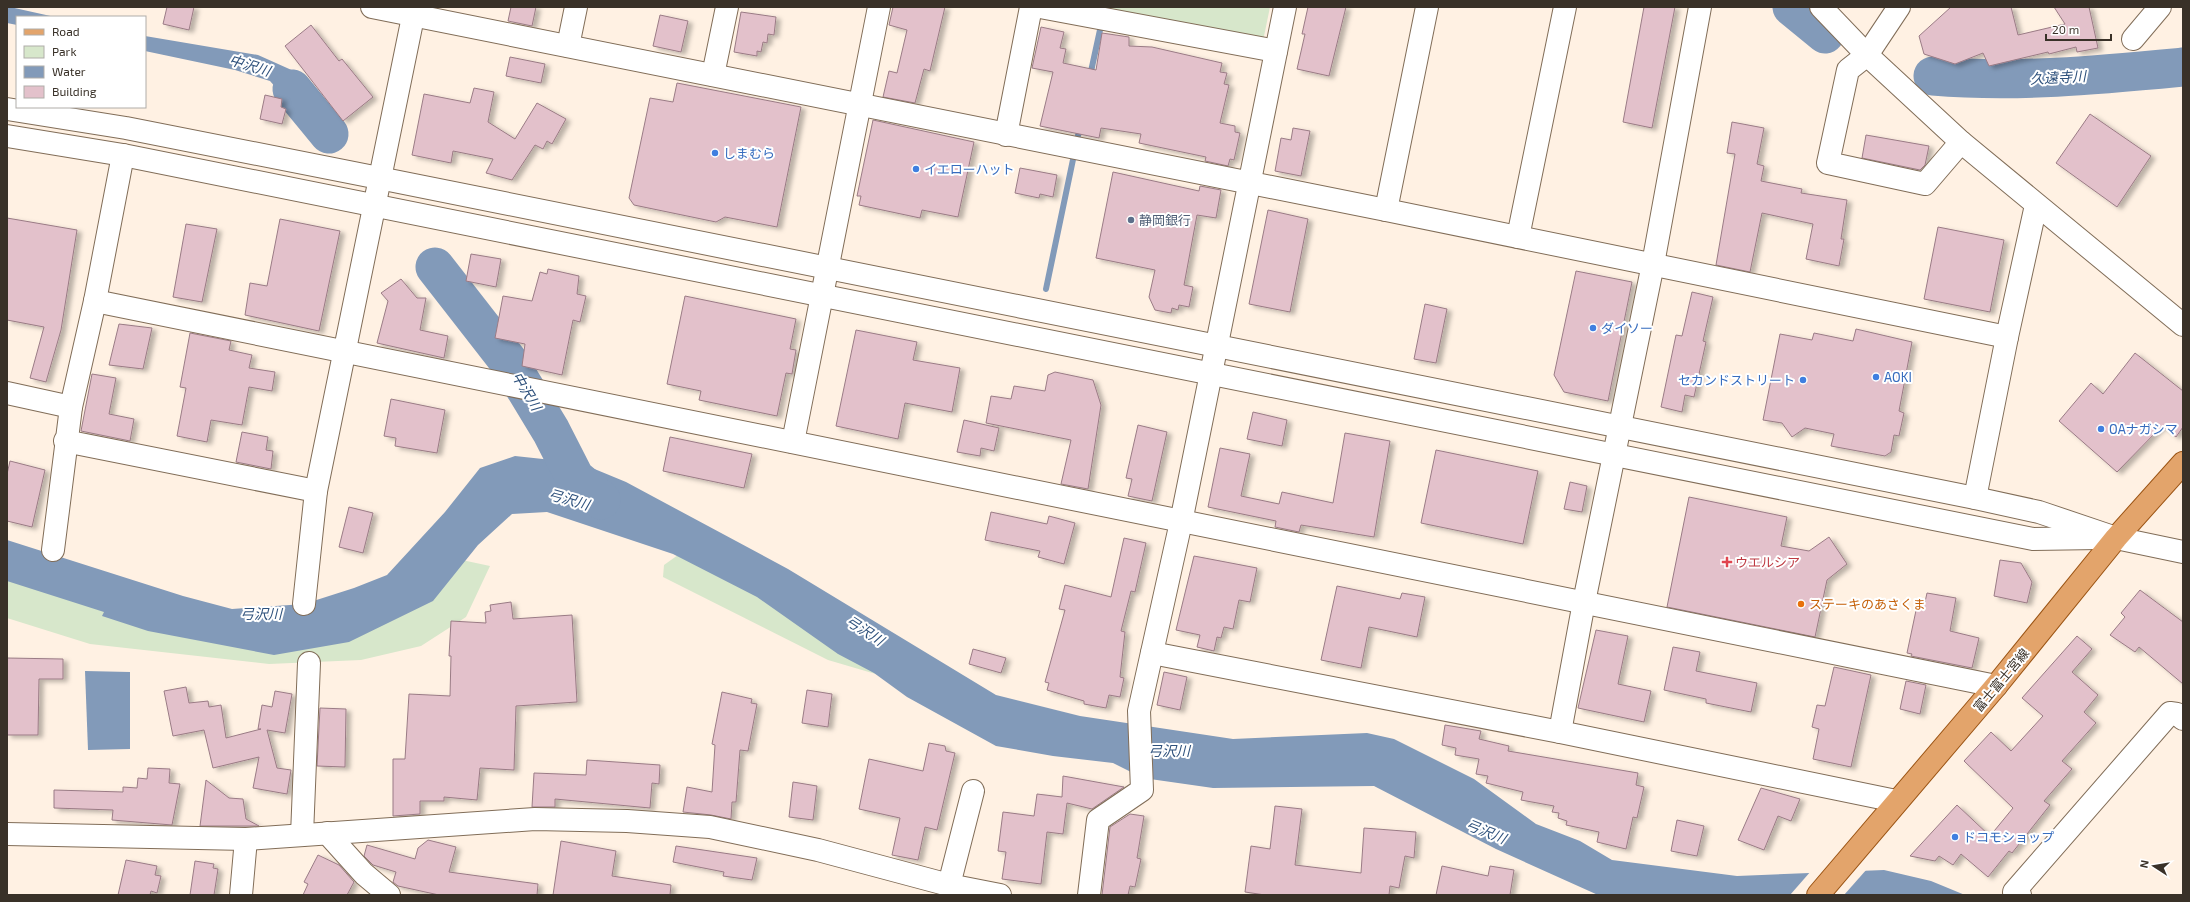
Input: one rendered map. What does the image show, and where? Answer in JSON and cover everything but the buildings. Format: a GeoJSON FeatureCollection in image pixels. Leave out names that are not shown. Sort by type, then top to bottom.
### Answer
{"type":"FeatureCollection","features":[{"type":"Feature","properties":{"kind":"main road","name":"富士富士宮線"},"geometry":{"type":"LineString","coordinates":[[1818,895],[1896,801],[1996,686],[2116,538],[2183,463]]}},
{"type":"Feature","properties":{"kind":"street"},"geometry":{"type":"LineString","coordinates":[[372,7],[414,11],[568,46],[860,106],[1386,210],[2007,337]]}},
{"type":"Feature","properties":{"kind":"street"},"geometry":{"type":"LineString","coordinates":[[568,46],[576,7]]}},
{"type":"Feature","properties":{"kind":"street"},"geometry":{"type":"LineString","coordinates":[[713,75],[727,7]]}},
{"type":"Feature","properties":{"kind":"street"},"geometry":{"type":"LineString","coordinates":[[793,442],[826,268],[879,7]]}},
{"type":"Feature","properties":{"kind":"street"},"geometry":{"type":"LineString","coordinates":[[1006,135],[1031,7]]}},
{"type":"Feature","properties":{"kind":"street"},"geometry":{"type":"LineString","coordinates":[[1040,7],[1276,51]]}},
{"type":"Feature","properties":{"kind":"street"},"geometry":{"type":"LineString","coordinates":[[1089,895],[1098,820],[1142,790],[1140,711],[1181,522],[1285,7]]}},
{"type":"Feature","properties":{"kind":"street"},"geometry":{"type":"LineString","coordinates":[[1386,210],[1427,7]]}},
{"type":"Feature","properties":{"kind":"street"},"geometry":{"type":"LineString","coordinates":[[1518,237],[1565,7]]}},
{"type":"Feature","properties":{"kind":"street"},"geometry":{"type":"LineString","coordinates":[[1560,732],[1584,602],[1653,264],[1700,7]]}},
{"type":"Feature","properties":{"kind":"street"},"geometry":{"type":"LineString","coordinates":[[1821,7],[1867,55],[1961,142],[2183,325]]}},
{"type":"Feature","properties":{"kind":"street"},"geometry":{"type":"LineString","coordinates":[[1899,7],[1867,55],[1848,70],[1828,163],[1925,184],[1961,142]]}},
{"type":"Feature","properties":{"kind":"street"},"geometry":{"type":"LineString","coordinates":[[2133,39],[2160,7]]}},
{"type":"Feature","properties":{"kind":"street"},"geometry":{"type":"LineString","coordinates":[[304,604],[316,491],[414,11]]}},
{"type":"Feature","properties":{"kind":"street"},"geometry":{"type":"LineString","coordinates":[[7,109],[126,128],[380,178],[1975,498],[2039,512],[2116,538],[2183,552]]}},
{"type":"Feature","properties":{"kind":"street"},"geometry":{"type":"LineString","coordinates":[[7,136],[123,155],[821,294],[2032,539],[2116,538]]}},
{"type":"Feature","properties":{"kind":"street"},"geometry":{"type":"LineString","coordinates":[[53,550],[65,441],[71,407],[95,301],[123,155]]}},
{"type":"Feature","properties":{"kind":"street"},"geometry":{"type":"LineString","coordinates":[[1975,498],[2007,337],[2036,205]]}},
{"type":"Feature","properties":{"kind":"street"},"geometry":{"type":"LineString","coordinates":[[95,301],[1996,686]]}},
{"type":"Feature","properties":{"kind":"street"},"geometry":{"type":"LineString","coordinates":[[7,393],[71,407]]}},
{"type":"Feature","properties":{"kind":"street"},"geometry":{"type":"LineString","coordinates":[[65,441],[316,491]]}},
{"type":"Feature","properties":{"kind":"street"},"geometry":{"type":"LineString","coordinates":[[1152,653],[1560,732],[1896,801]]}},
{"type":"Feature","properties":{"kind":"street"},"geometry":{"type":"LineString","coordinates":[[302,835],[309,663]]}},
{"type":"Feature","properties":{"kind":"street"},"geometry":{"type":"LineString","coordinates":[[2020,895],[2014,892],[2170,713],[2177,714],[2183,719]]}},
{"type":"Feature","properties":{"kind":"street"},"geometry":{"type":"LineString","coordinates":[[949,885],[973,792]]}},
{"type":"Feature","properties":{"kind":"street"},"geometry":{"type":"LineString","coordinates":[[7,834],[246,839],[536,819],[627,821],[710,827],[818,850],[949,885],[1000,895]]}},
{"type":"Feature","properties":{"kind":"street"},"geometry":{"type":"LineString","coordinates":[[327,833],[364,874],[389,895]]}},
{"type":"Feature","properties":{"kind":"street"},"geometry":{"type":"LineString","coordinates":[[241,895],[246,839]]}},
{"type":"Feature","properties":{"kind":"green space"},"geometry":{"type":"Polygon","coordinates":[[[1098,7],[1270,7],[1263,41],[1098,7]]]}},
{"type":"Feature","properties":{"kind":"green space"},"geometry":{"type":"Polygon","coordinates":[[[678,555],[716,559],[879,675],[828,660],[663,577],[664,565],[678,555]]]}},
{"type":"Feature","properties":{"kind":"green space"},"geometry":{"type":"Polygon","coordinates":[[[462,560],[490,566],[466,617],[421,646],[361,660],[269,664],[90,644],[7,618],[7,576],[258,636],[462,560]]]}},
{"type":"Feature","properties":{"kind":"water"},"geometry":{"type":"Polygon","coordinates":[[[7,7],[50,16],[16,16],[16,25],[7,23],[7,7]]]}},
{"type":"Feature","properties":{"kind":"water"},"geometry":{"type":"Polygon","coordinates":[[[146,36],[258,55],[296,72],[339,125],[318,135],[270,81],[235,70],[146,51],[146,36]]]}},
{"type":"Feature","properties":{"kind":"water","name":"弓沢川"},"geometry":{"type":"Polygon","coordinates":[[[515,456],[580,463],[626,482],[788,569],[996,695],[1080,716],[1233,739],[1367,733],[1394,739],[1474,779],[1536,824],[1580,841],[1612,860],[1737,876],[1884,870],[1931,881],[1965,895],[1598,895],[1496,849],[1374,786],[1213,788],[1143,778],[1113,763],[1053,756],[996,746],[907,697],[874,673],[838,654],[757,597],[673,554],[547,512],[512,514],[478,545],[433,601],[349,642],[274,655],[148,631],[102,616],[104,612],[7,581],[7,540],[183,596],[232,609],[304,604],[354,588],[387,575],[445,512],[480,468],[515,456]]]}},
{"type":"Feature","properties":{"kind":"water"},"geometry":{"type":"Polygon","coordinates":[[[85,671],[130,672],[130,749],[88,750],[85,671]]]}},
{"type":"Feature","properties":{"kind":"pier"},"geometry":{"type":"Polygon","coordinates":[[[1867,869],[1844,895],[1790,895],[1811,871],[1867,869]]]}},
{"type":"Feature","properties":{"kind":"waterway"},"geometry":{"type":"LineString","coordinates":[[1090,76],[1105,7]]}},
{"type":"Feature","properties":{"kind":"waterway","name":"久遠寺川"},"geometry":{"type":"LineString","coordinates":[[1792,7],[1825,34]]}},
{"type":"Feature","properties":{"kind":"waterway","name":"久遠寺川"},"geometry":{"type":"LineString","coordinates":[[1933,76],[1996,79],[2058,77],[2183,67]]}},
{"type":"Feature","properties":{"kind":"waterway","name":"中沢川"},"geometry":{"type":"LineString","coordinates":[[292,89],[329,134]]}},
{"type":"Feature","properties":{"kind":"waterway"},"geometry":{"type":"LineString","coordinates":[[1046,289],[1080,126]]}},
{"type":"Feature","properties":{"kind":"waterway","name":"中沢川"},"geometry":{"type":"LineString","coordinates":[[435,267],[509,362],[551,431],[575,478],[601,500]]}},
{"type":"Feature","properties":{"kind":"place","name":"しまむら"},"geometry":{"type":"Point","coordinates":[715,153]}},
{"type":"Feature","properties":{"kind":"place","name":"イエローハット"},"geometry":{"type":"Point","coordinates":[916,169]}},
{"type":"Feature","properties":{"kind":"place","name":"静岡銀行"},"geometry":{"type":"Point","coordinates":[1131,220]}},
{"type":"Feature","properties":{"kind":"place","name":"ダイソー"},"geometry":{"type":"Point","coordinates":[1593,328]}},
{"type":"Feature","properties":{"kind":"place","name":"AOKI"},"geometry":{"type":"Point","coordinates":[1876,377]}},
{"type":"Feature","properties":{"kind":"place","name":"セカンドストリート"},"geometry":{"type":"Point","coordinates":[1803,380]}},
{"type":"Feature","properties":{"kind":"place","name":"OAナガシマ"},"geometry":{"type":"Point","coordinates":[2101,429]}},
{"type":"Feature","properties":{"kind":"place","name":"ウエルシア"},"geometry":{"type":"Point","coordinates":[1727,562]}},
{"type":"Feature","properties":{"kind":"place","name":"ステーキのあさくま"},"geometry":{"type":"Point","coordinates":[1801,604]}},
{"type":"Feature","properties":{"kind":"place","name":"ドコモショップ"},"geometry":{"type":"Point","coordinates":[1955,837]}}]}
